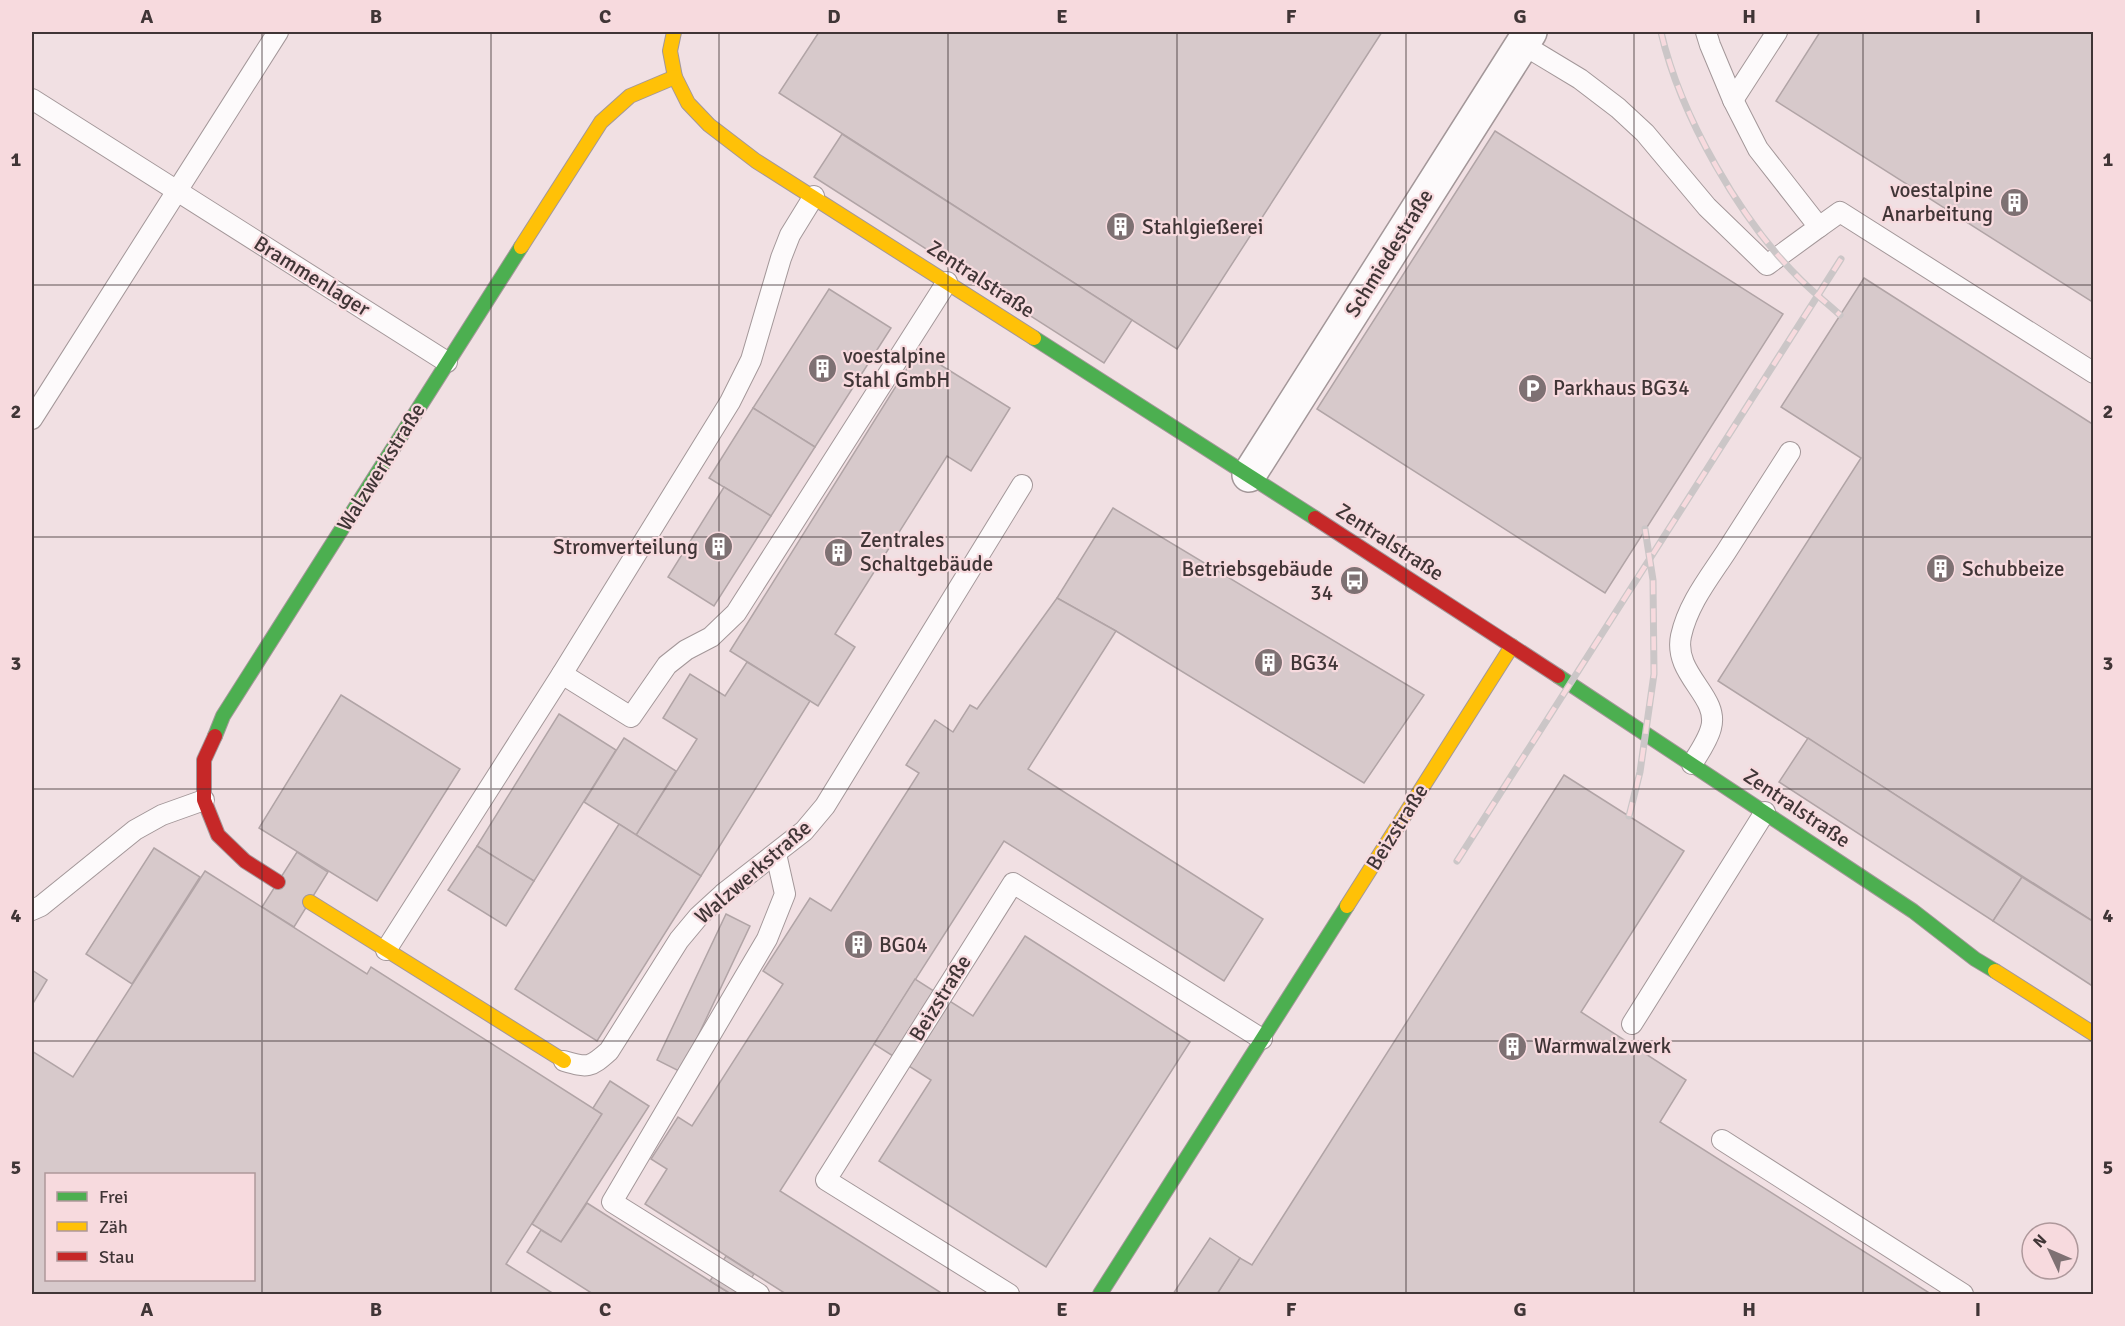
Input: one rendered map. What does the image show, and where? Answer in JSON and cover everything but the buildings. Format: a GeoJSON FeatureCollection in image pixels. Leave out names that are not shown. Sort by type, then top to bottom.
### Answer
{"type":"FeatureCollection","features":[{"type":"Feature","properties":{"kind":"street","name":"Zentralstraße"},"geometry":{"type":"LineString","coordinates":[[674,32],[670,51],[675,77],[688,103],[709,125],[756,161],[1250,475],[1765,812],[1913,911],[1976,959],[2094,1034]]}},
{"type":"Feature","properties":{"kind":"street","name":"Schmiedestraße"},"geometry":{"type":"LineString","coordinates":[[1250,475],[1526,38]]}},
{"type":"Feature","properties":{"kind":"street","name":"Walzwerkstraße"},"geometry":{"type":"LineString","coordinates":[[278,882],[245,861],[218,834],[204,800],[204,760],[223,716],[601,122],[630,96],[675,77]]}},
{"type":"Feature","properties":{"kind":"street","name":"Beizstraße"},"geometry":{"type":"LineString","coordinates":[[1100,1294],[1512,646]]}},
{"type":"Feature","properties":{"kind":"street","name":"Walzwerkstraße"},"geometry":{"type":"LineString","coordinates":[[310,902],[564,1061]]}},
{"type":"Feature","properties":{"kind":"lane"},"geometry":{"type":"LineString","coordinates":[[32,419],[278,32]]}},
{"type":"Feature","properties":{"kind":"lane"},"geometry":{"type":"LineString","coordinates":[[1706,32],[1733,100],[1758,149],[1819,227]]}},
{"type":"Feature","properties":{"kind":"lane"},"geometry":{"type":"LineString","coordinates":[[1733,100],[1777,32]]}},
{"type":"Feature","properties":{"kind":"lane"},"geometry":{"type":"LineString","coordinates":[[1526,38],[1618,108],[1645,133],[1707,207],[1767,265],[1840,212],[2094,373]]}},
{"type":"Feature","properties":{"kind":"lane","name":"Brammenlager"},"geometry":{"type":"LineString","coordinates":[[32,99],[447,362]]}},
{"type":"Feature","properties":{"kind":"lane"},"geometry":{"type":"LineString","coordinates":[[386,950],[562,674],[730,402],[751,360],[780,258],[790,235],[814,196]]}},
{"type":"Feature","properties":{"kind":"lane"},"geometry":{"type":"LineString","coordinates":[[562,674],[631,717],[667,664],[724,627],[736,613],[947,282]]}},
{"type":"Feature","properties":{"kind":"lane"},"geometry":{"type":"LineString","coordinates":[[1692,764],[1712,726],[1711,710],[1707,701],[1681,658],[1681,637],[1690,607],[1790,452]]}},
{"type":"Feature","properties":{"kind":"lane","name":"Walzwerkstraße"},"geometry":{"type":"LineString","coordinates":[[564,1061],[583,1066],[597,1062],[609,1051],[679,940],[699,916],[723,894],[804,831],[825,806],[1022,485]]}},
{"type":"Feature","properties":{"kind":"lane"},"geometry":{"type":"LineString","coordinates":[[32,910],[41,906],[135,830],[162,815],[204,800]]}},
{"type":"Feature","properties":{"kind":"lane"},"geometry":{"type":"LineString","coordinates":[[1632,1024],[1765,812]]}},
{"type":"Feature","properties":{"kind":"lane"},"geometry":{"type":"LineString","coordinates":[[759,1294],[612,1202],[767,939],[785,894],[776,854]]}},
{"type":"Feature","properties":{"kind":"lane","name":"Beizstraße"},"geometry":{"type":"LineString","coordinates":[[1009,1294],[826,1179],[1013,883],[1262,1039]]}},
{"type":"Feature","properties":{"kind":"lane"},"geometry":{"type":"LineString","coordinates":[[1722,1140],[1963,1294]]}},
{"type":"Feature","properties":{"kind":"railway"},"geometry":{"type":"LineString","coordinates":[[1661,32],[1682,98],[1716,166],[1736,198],[1779,257],[1840,315]]}},
{"type":"Feature","properties":{"kind":"railway"},"geometry":{"type":"LineString","coordinates":[[1457,861],[1841,259]]}},
{"type":"Feature","properties":{"kind":"railway"},"geometry":{"type":"LineString","coordinates":[[1629,816],[1640,772],[1654,674],[1653,580],[1645,529]]}},
{"type":"Feature","properties":{"kind":"traffic: fast"},"geometry":{"type":"LineString","coordinates":[[215,736],[223,716],[521,247]]}},
{"type":"Feature","properties":{"kind":"traffic: fast"},"geometry":{"type":"LineString","coordinates":[[1034,338],[1315,518]]}},
{"type":"Feature","properties":{"kind":"traffic: fast"},"geometry":{"type":"LineString","coordinates":[[1558,676],[1913,911],[1975,959],[1995,971]]}},
{"type":"Feature","properties":{"kind":"traffic: fast"},"geometry":{"type":"LineString","coordinates":[[1100,1294],[1347,906]]}},
{"type":"Feature","properties":{"kind":"traffic: slow"},"geometry":{"type":"LineString","coordinates":[[674,32],[670,51],[675,77],[688,103],[709,125],[756,161],[1034,338]]}},
{"type":"Feature","properties":{"kind":"traffic: slow"},"geometry":{"type":"LineString","coordinates":[[521,247],[601,122],[630,96],[675,77]]}},
{"type":"Feature","properties":{"kind":"traffic: slow"},"geometry":{"type":"LineString","coordinates":[[1347,906],[1512,646]]}},
{"type":"Feature","properties":{"kind":"traffic: slow"},"geometry":{"type":"LineString","coordinates":[[310,902],[564,1061]]}},
{"type":"Feature","properties":{"kind":"traffic: slow"},"geometry":{"type":"LineString","coordinates":[[1995,971],[2094,1034]]}},
{"type":"Feature","properties":{"kind":"traffic: jam"},"geometry":{"type":"LineString","coordinates":[[1315,518],[1558,676]]}},
{"type":"Feature","properties":{"kind":"traffic: jam"},"geometry":{"type":"LineString","coordinates":[[215,736],[204,760],[204,800],[218,835],[245,861],[278,882]]}},
{"type":"Feature","properties":{"kind":"place","name":"voestalpine Anarbeitung"},"geometry":{"type":"Point","coordinates":[2014,202]}},
{"type":"Feature","properties":{"kind":"place","name":"Stahlgießerei"},"geometry":{"type":"Point","coordinates":[1121,227]}},
{"type":"Feature","properties":{"kind":"place","name":"voestalpine Stahl GmbH"},"geometry":{"type":"Point","coordinates":[822,368]}},
{"type":"Feature","properties":{"kind":"place","name":"Parkhaus BG34"},"geometry":{"type":"Point","coordinates":[1532,388]}},
{"type":"Feature","properties":{"kind":"place","name":"Stromverteilung"},"geometry":{"type":"Point","coordinates":[719,547]}},
{"type":"Feature","properties":{"kind":"place","name":"Zentrales Schaltgebäude"},"geometry":{"type":"Point","coordinates":[839,552]}},
{"type":"Feature","properties":{"kind":"place","name":"Schubbeize"},"geometry":{"type":"Point","coordinates":[1941,569]}},
{"type":"Feature","properties":{"kind":"place","name":"Betriebsgebäude 34"},"geometry":{"type":"Point","coordinates":[1354,581]}},
{"type":"Feature","properties":{"kind":"place","name":"BG34"},"geometry":{"type":"Point","coordinates":[1269,663]}},
{"type":"Feature","properties":{"kind":"place","name":"BG04"},"geometry":{"type":"Point","coordinates":[858,945]}},
{"type":"Feature","properties":{"kind":"place","name":"Warmwalzwerk"},"geometry":{"type":"Point","coordinates":[1513,1046]}}]}
